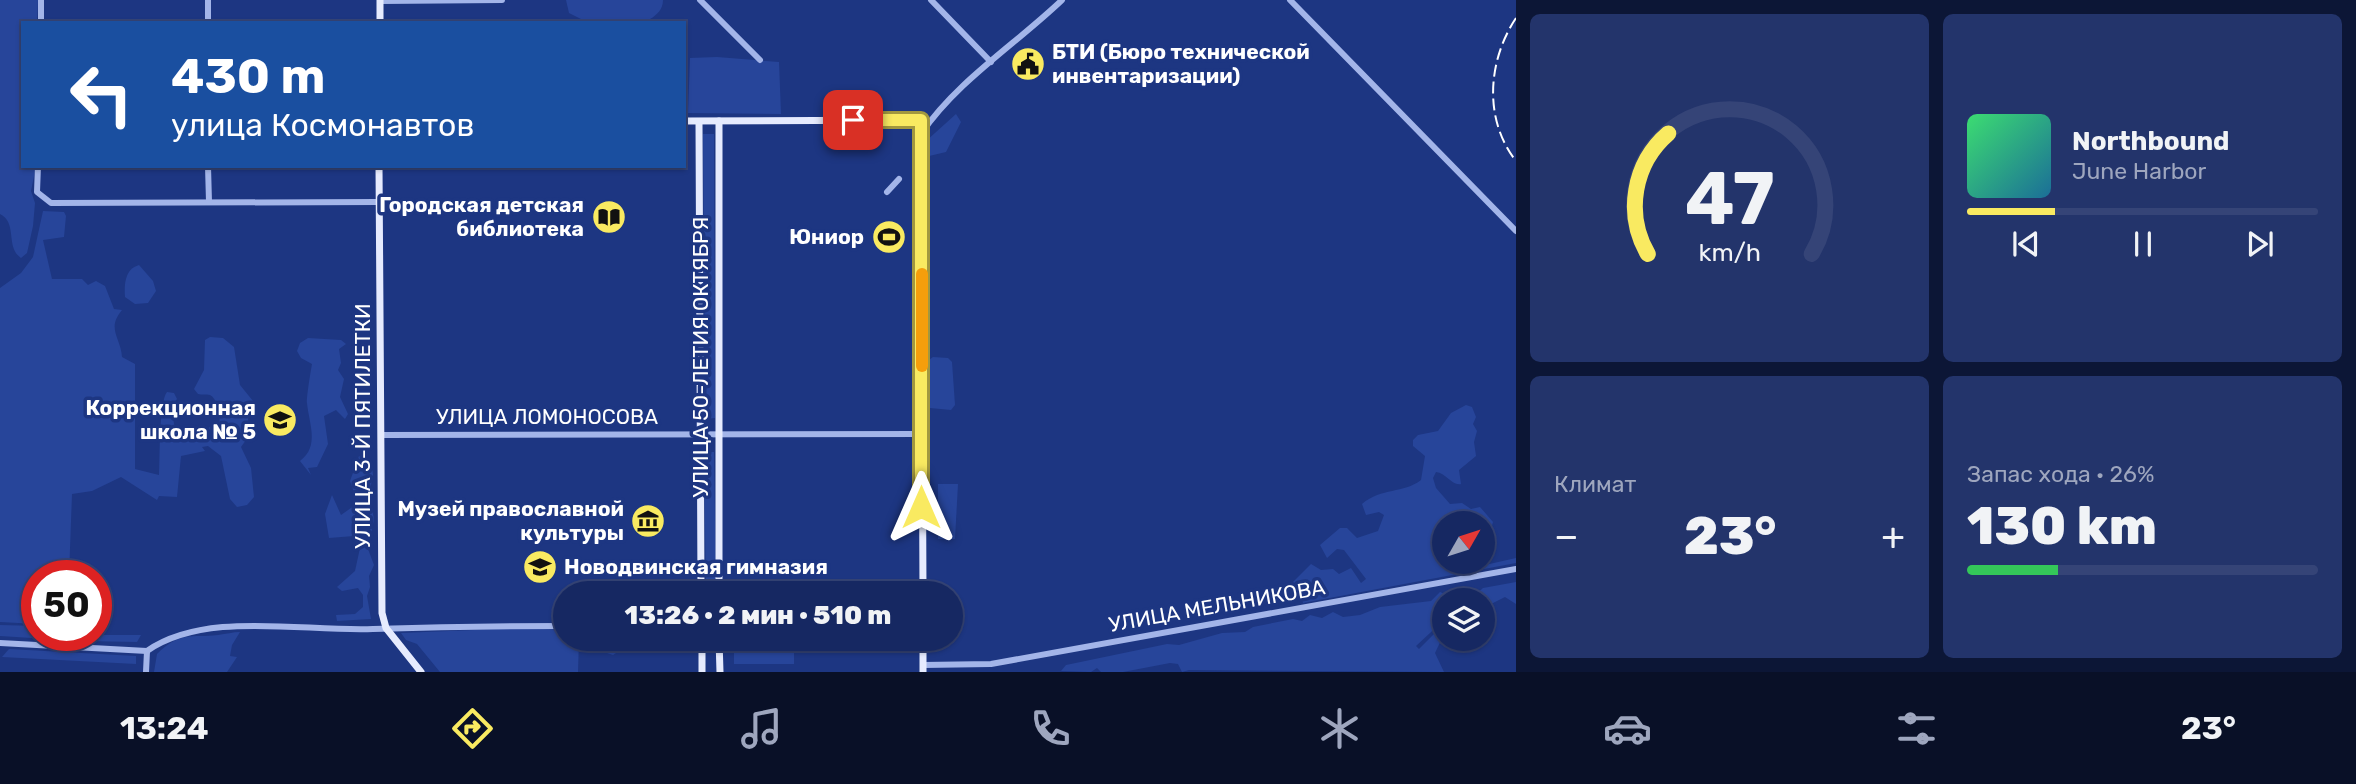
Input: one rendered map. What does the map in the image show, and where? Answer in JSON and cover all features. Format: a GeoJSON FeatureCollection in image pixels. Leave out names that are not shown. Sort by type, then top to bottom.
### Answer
{"type":"FeatureCollection","features":[{"type":"Feature","properties":{"kind":"main road"},"geometry":{"type":"LineString","coordinates":[[380,0],[380,21]]}},
{"type":"Feature","properties":{"kind":"main road"},"geometry":{"type":"LineString","coordinates":[[686,121],[921,120],[922,581]]}},
{"type":"Feature","properties":{"kind":"main road","name":"УЛИЦА 50-ЛЕТИЯ ОКТЯБРЯ"},"geometry":{"type":"LineString","coordinates":[[719,121],[719,581]]}},
{"type":"Feature","properties":{"kind":"main road","name":"УЛИЦА 50-ЛЕТИЯ ОКТЯБРЯ"},"geometry":{"type":"LineString","coordinates":[[699,122],[701,581]]}},
{"type":"Feature","properties":{"kind":"main road","name":"УЛИЦА 3-Й ПЯТИЛЕТКИ"},"geometry":{"type":"LineString","coordinates":[[379,168],[382,613],[386,628]]}},
{"type":"Feature","properties":{"kind":"main road"},"geometry":{"type":"LineString","coordinates":[[386,628],[421,672]]}},
{"type":"Feature","properties":{"kind":"main road"},"geometry":{"type":"LineString","coordinates":[[702,651],[702,672]]}},
{"type":"Feature","properties":{"kind":"main road"},"geometry":{"type":"LineString","coordinates":[[719,651],[720,672]]}},
{"type":"Feature","properties":{"kind":"street"},"geometry":{"type":"LineString","coordinates":[[41,0],[41,21]]}},
{"type":"Feature","properties":{"kind":"street"},"geometry":{"type":"LineString","coordinates":[[208,0],[208,21]]}},
{"type":"Feature","properties":{"kind":"street"},"geometry":{"type":"LineString","coordinates":[[380,0],[502,0]]}},
{"type":"Feature","properties":{"kind":"street"},"geometry":{"type":"LineString","coordinates":[[699,0],[760,60]]}},
{"type":"Feature","properties":{"kind":"street"},"geometry":{"type":"LineString","coordinates":[[931,0],[991,62]]}},
{"type":"Feature","properties":{"kind":"street"},"geometry":{"type":"LineString","coordinates":[[921,134],[931,120],[991,62],[1024,37],[1062,0]]}},
{"type":"Feature","properties":{"kind":"street"},"geometry":{"type":"LineString","coordinates":[[1290,0],[1516,231]]}},
{"type":"Feature","properties":{"kind":"street"},"geometry":{"type":"LineString","coordinates":[[921,120],[931,120]]}},
{"type":"Feature","properties":{"kind":"street"},"geometry":{"type":"LineString","coordinates":[[38,168],[37,192],[51,203],[378,202]]}},
{"type":"Feature","properties":{"kind":"street"},"geometry":{"type":"LineString","coordinates":[[208,168],[209,202]]}},
{"type":"Feature","properties":{"kind":"street"},"geometry":{"type":"LineString","coordinates":[[887,191],[899,180]]}},
{"type":"Feature","properties":{"kind":"street","name":"УЛИЦА ЛОМОНОСОВА"},"geometry":{"type":"LineString","coordinates":[[381,435],[922,433]]}},
{"type":"Feature","properties":{"kind":"street","name":"УЛИЦА МЕЛЬНИКОВА"},"geometry":{"type":"LineString","coordinates":[[923,668],[1017,660],[1516,569]]}},
{"type":"Feature","properties":{"kind":"street"},"geometry":{"type":"LineString","coordinates":[[0,643],[148,650],[182,633],[212,627],[553,626]]}},
{"type":"Feature","properties":{"kind":"street"},"geometry":{"type":"LineString","coordinates":[[146,672],[148,650]]}},
{"type":"Feature","properties":{"kind":"shaded area"},"geometry":{"type":"Polygon","coordinates":[[[0,0],[38,0],[37,21],[21,21],[21,168],[36,168],[31,191],[35,203],[33,226],[27,253],[21,258],[13,248],[9,223],[0,214],[0,0]]]}},
{"type":"Feature","properties":{"kind":"shaded area"},"geometry":{"type":"Polygon","coordinates":[[[566,0],[663,0],[659,11],[650,19],[585,21],[569,13],[566,0]]]}},
{"type":"Feature","properties":{"kind":"shaded area"},"geometry":{"type":"Polygon","coordinates":[[[717,57],[779,62],[781,114],[688,113],[690,58],[717,57]]]}},
{"type":"Feature","properties":{"kind":"shaded area"},"geometry":{"type":"Polygon","coordinates":[[[956,114],[961,122],[946,152],[925,157],[925,142],[956,114]]]}},
{"type":"Feature","properties":{"kind":"shaded area"},"geometry":{"type":"Polygon","coordinates":[[[703,134],[714,134],[715,418],[705,419],[703,134]]]}},
{"type":"Feature","properties":{"kind":"shaded area"},"geometry":{"type":"Polygon","coordinates":[[[43,211],[64,212],[64,237],[43,240],[52,279],[82,279],[88,285],[96,281],[105,286],[114,309],[122,310],[115,323],[116,334],[122,357],[135,364],[135,469],[159,475],[161,418],[167,392],[174,393],[177,399],[171,407],[175,429],[205,429],[219,424],[215,400],[210,395],[198,394],[194,389],[204,370],[205,340],[210,337],[223,338],[234,347],[240,385],[253,401],[248,419],[251,433],[241,447],[251,468],[254,497],[247,505],[237,507],[230,499],[221,456],[208,446],[202,447],[205,451],[181,456],[177,497],[159,496],[157,500],[121,477],[92,491],[72,494],[70,560],[21,560],[21,623],[0,622],[0,288],[21,273],[33,257],[43,211]]]}},
{"type":"Feature","properties":{"kind":"shaded area"},"geometry":{"type":"Polygon","coordinates":[[[139,265],[153,281],[156,291],[148,303],[135,304],[125,297],[125,287],[128,273],[139,265]]]}},
{"type":"Feature","properties":{"kind":"shaded area"},"geometry":{"type":"Polygon","coordinates":[[[308,338],[341,340],[346,344],[339,349],[341,363],[338,370],[344,379],[340,397],[348,414],[345,419],[336,410],[324,416],[328,444],[317,467],[308,468],[311,475],[300,461],[312,442],[307,401],[312,364],[301,358],[297,351],[300,343],[308,338]]]}},
{"type":"Feature","properties":{"kind":"shaded area"},"geometry":{"type":"Polygon","coordinates":[[[933,357],[948,358],[952,362],[955,405],[951,410],[930,408],[929,360],[933,357]]]}},
{"type":"Feature","properties":{"kind":"shaded area"},"geometry":{"type":"Polygon","coordinates":[[[1466,405],[1472,407],[1476,417],[1473,424],[1477,431],[1474,442],[1476,456],[1459,470],[1461,484],[1436,472],[1433,478],[1436,488],[1450,504],[1462,503],[1471,509],[1480,507],[1483,511],[1432,511],[1432,574],[1457,574],[1303,603],[1300,593],[1292,592],[1290,585],[1311,564],[1321,570],[1333,569],[1339,574],[1351,568],[1361,583],[1366,579],[1344,550],[1337,549],[1327,558],[1320,545],[1340,528],[1347,528],[1357,538],[1378,531],[1384,515],[1379,512],[1366,515],[1362,504],[1377,495],[1407,487],[1421,480],[1425,456],[1413,446],[1413,440],[1418,435],[1438,431],[1451,413],[1466,405]]]}},
{"type":"Feature","properties":{"kind":"shaded area"},"geometry":{"type":"Polygon","coordinates":[[[704,452],[714,452],[716,581],[706,581],[704,452]]]}},
{"type":"Feature","properties":{"kind":"shaded area"},"geometry":{"type":"Polygon","coordinates":[[[359,456],[371,461],[373,475],[369,494],[374,519],[368,549],[374,565],[369,576],[367,596],[371,619],[337,621],[336,615],[355,614],[363,607],[363,595],[358,588],[342,591],[337,587],[355,571],[360,548],[354,536],[329,538],[325,514],[332,495],[341,515],[358,503],[350,481],[359,456]]]}},
{"type":"Feature","properties":{"kind":"shaded area"},"geometry":{"type":"Polygon","coordinates":[[[938,484],[958,484],[955,539],[938,539],[938,484]]]}},
{"type":"Feature","properties":{"kind":"shaded area"},"geometry":{"type":"Polygon","coordinates":[[[1516,558],[1516,563],[1495,567],[1495,563],[1516,558]]]}},
{"type":"Feature","properties":{"kind":"shaded area"},"geometry":{"type":"Polygon","coordinates":[[[1516,582],[1516,604],[1505,597],[1495,602],[1495,588],[1483,588],[1516,582]]]}},
{"type":"Feature","properties":{"kind":"shaded area"},"geometry":{"type":"Polygon","coordinates":[[[1431,601],[1432,631],[1416,646],[1419,649],[1432,636],[1432,651],[1436,651],[1444,672],[1182,672],[1178,664],[1170,663],[1123,672],[1101,672],[1097,668],[1091,672],[1061,671],[1066,665],[1167,644],[1179,645],[1222,633],[1245,632],[1253,627],[1293,619],[1302,621],[1310,615],[1322,618],[1333,612],[1343,617],[1360,615],[1380,607],[1431,601]]]}},
{"type":"Feature","properties":{"kind":"shaded area"},"geometry":{"type":"Polygon","coordinates":[[[0,625],[21,626],[21,637],[0,636],[0,625]]]}},
{"type":"Feature","properties":{"kind":"shaded area"},"geometry":{"type":"Polygon","coordinates":[[[523,628],[553,629],[553,651],[579,651],[578,672],[440,672],[417,644],[406,640],[401,633],[523,628]]]}},
{"type":"Feature","properties":{"kind":"shaded area"},"geometry":{"type":"Polygon","coordinates":[[[240,632],[232,645],[230,656],[237,657],[227,672],[154,672],[157,654],[172,642],[186,637],[240,632]]]}},
{"type":"Feature","properties":{"kind":"shaded area"},"geometry":{"type":"Polygon","coordinates":[[[112,635],[141,635],[137,642],[112,642],[112,635]]]}},
{"type":"Feature","properties":{"kind":"shaded area"},"geometry":{"type":"Polygon","coordinates":[[[9,649],[136,656],[136,664],[2,657],[9,649]]]}},
{"type":"Feature","properties":{"kind":"shaded area"},"geometry":{"type":"Polygon","coordinates":[[[604,651],[619,651],[613,655],[604,651]]]}},
{"type":"Feature","properties":{"kind":"shaded area"},"geometry":{"type":"Polygon","coordinates":[[[794,652],[794,664],[734,664],[734,653],[794,652]]]}},
{"type":"Feature","properties":{"kind":"railway"},"geometry":{"type":"LineString","coordinates":[[1516,18],[1500,52],[1493,90],[1498,127],[1505,145],[1516,161]]}},
{"type":"Feature","properties":{"kind":"slow traffic"},"geometry":{"type":"LineString","coordinates":[[922,274],[922,366]]}},
{"type":"Feature","properties":{"kind":"place","name":"БТИ (Бюро технической инвентаризации)"},"geometry":{"type":"Point","coordinates":[1028,64]}},
{"type":"Feature","properties":{"kind":"place","name":"Городская детская библиотека"},"geometry":{"type":"Point","coordinates":[609,217]}},
{"type":"Feature","properties":{"kind":"place","name":"Юниор"},"geometry":{"type":"Point","coordinates":[889,237]}},
{"type":"Feature","properties":{"kind":"place","name":"Коррекционная школа № 5"},"geometry":{"type":"Point","coordinates":[280,420]}},
{"type":"Feature","properties":{"kind":"place","name":"Музей православной культуры"},"geometry":{"type":"Point","coordinates":[648,521]}},
{"type":"Feature","properties":{"kind":"place","name":"Новодвинская гимназия"},"geometry":{"type":"Point","coordinates":[540,567]}},
{"type":"Feature","properties":{"kind":"route"},"geometry":{"type":"LineString","coordinates":[[853,120],[921,120],[921,507]]}}]}
